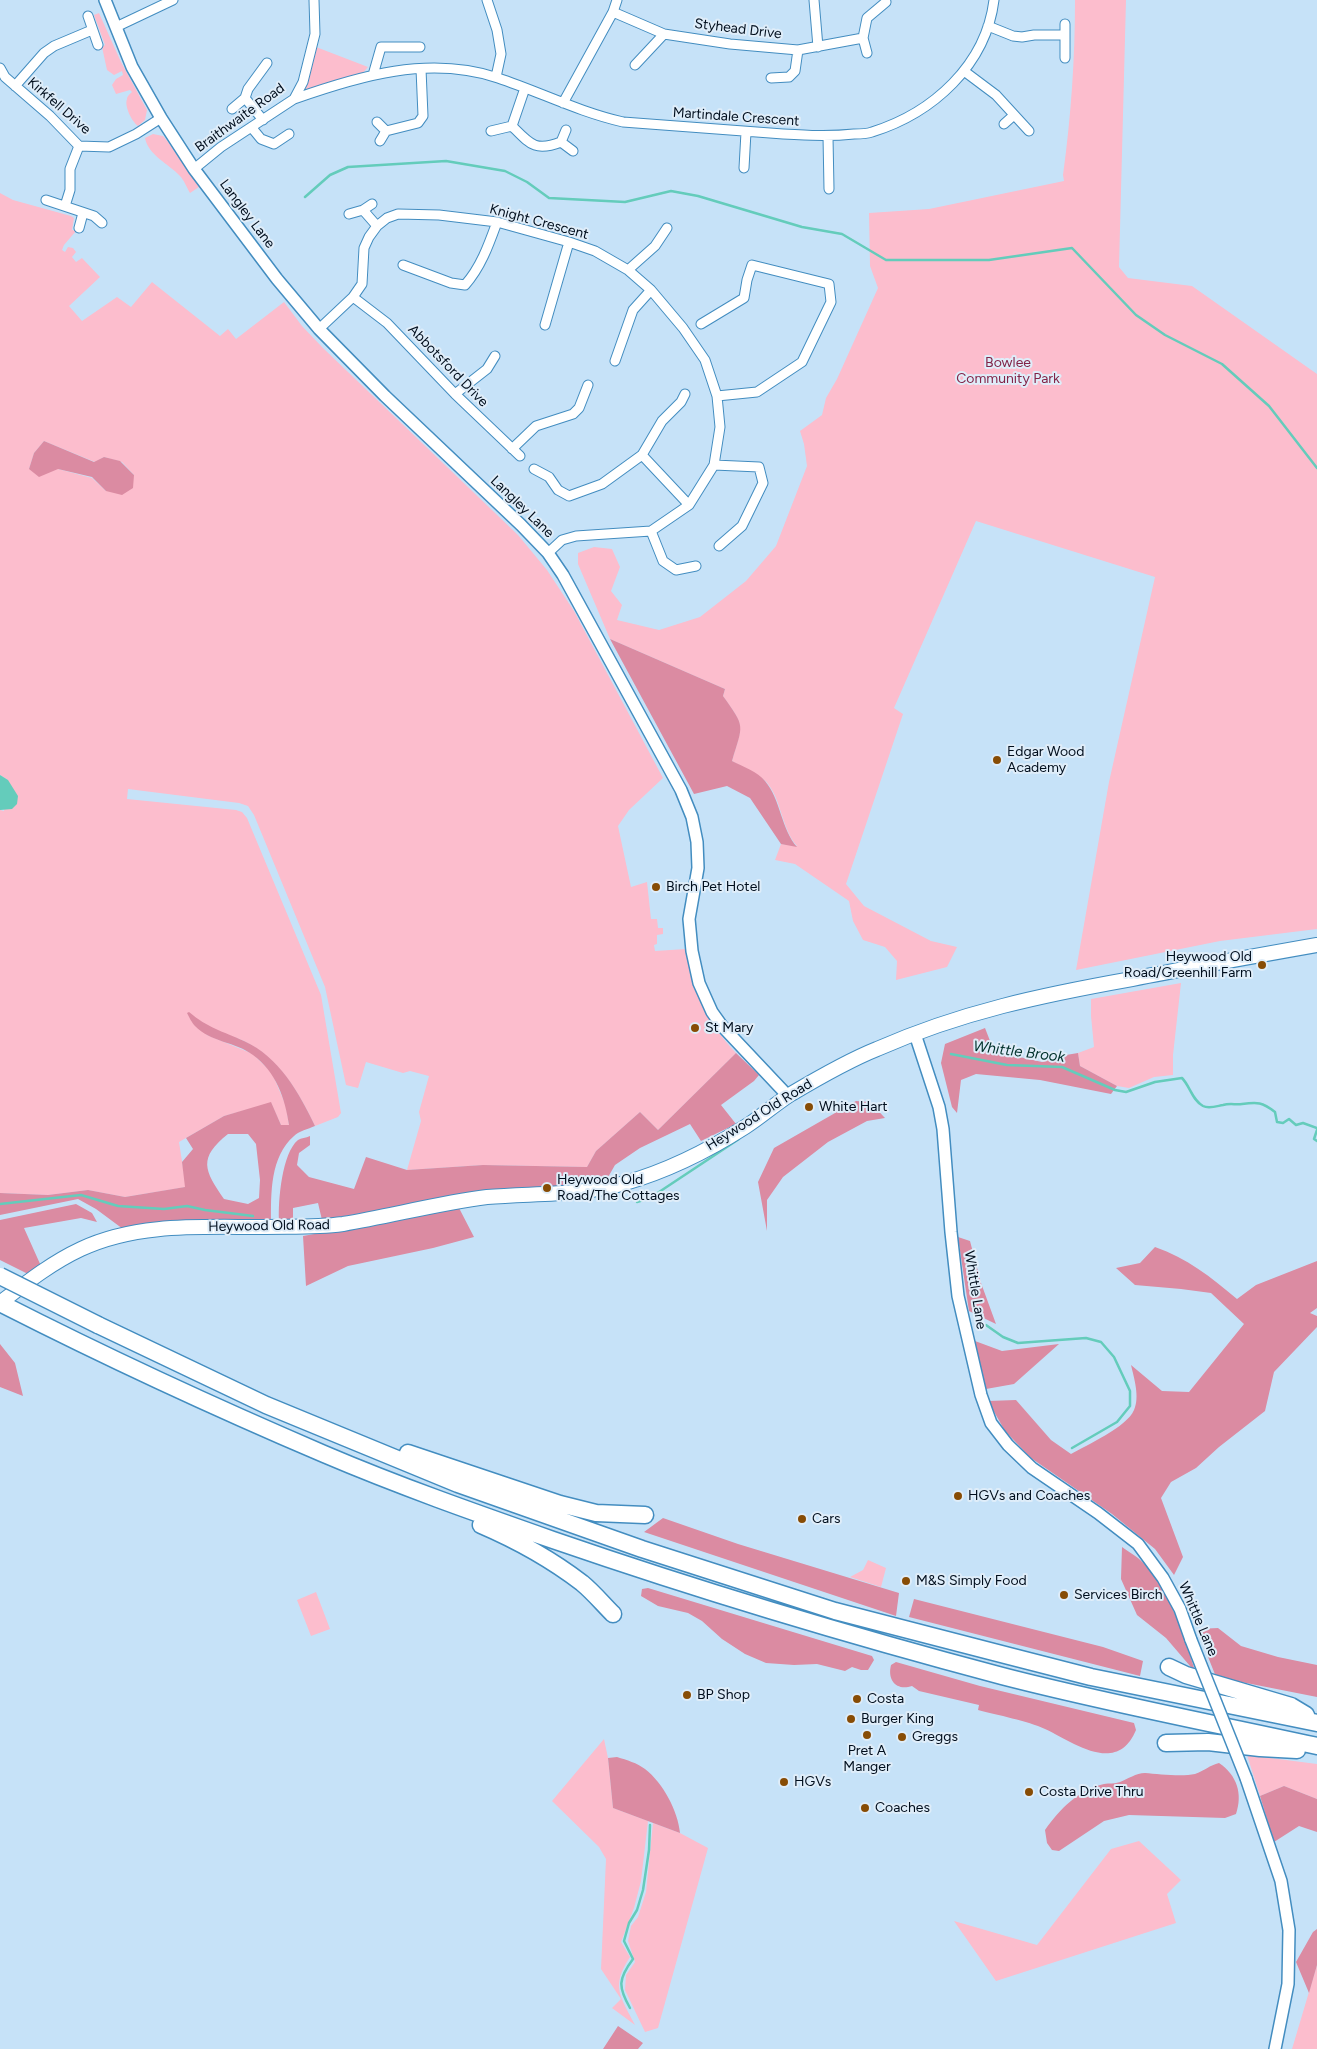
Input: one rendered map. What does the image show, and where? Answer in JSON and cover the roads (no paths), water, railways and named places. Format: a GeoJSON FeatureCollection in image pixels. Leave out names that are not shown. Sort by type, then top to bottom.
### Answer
{"type":"FeatureCollection","features":[{"type":"Feature","properties":{"kind":"highway"},"geometry":{"type":"LineString","coordinates":[[0,1276],[266,1405],[458,1484],[642,1550],[835,1611],[1091,1677],[1317,1722]]}},
{"type":"Feature","properties":{"kind":"highway"},"geometry":{"type":"LineString","coordinates":[[0,1303],[83,1346],[326,1454],[479,1514],[632,1567],[828,1628],[1004,1676],[1082,1695],[1317,1746]]}},
{"type":"Feature","properties":{"kind":"highway"},"geometry":{"type":"LineString","coordinates":[[266,1405],[560,1504],[596,1513],[645,1515]]}},
{"type":"Feature","properties":{"kind":"highway"},"geometry":{"type":"LineString","coordinates":[[326,1454],[381,1484],[502,1534],[583,1584],[613,1614]]}},
{"type":"Feature","properties":{"kind":"highway"},"geometry":{"type":"LineString","coordinates":[[1169,1667],[1186,1675],[1291,1706],[1317,1722]]}},
{"type":"Feature","properties":{"kind":"highway"},"geometry":{"type":"LineString","coordinates":[[1166,1743],[1208,1742],[1260,1748],[1317,1751]]}},
{"type":"Feature","properties":{"kind":"main road","name":"Heywood Old Road"},"geometry":{"type":"LineString","coordinates":[[0,1303],[30,1279],[83,1248],[107,1239],[139,1232],[172,1228],[308,1228],[341,1224],[485,1198],[578,1192],[626,1182],[661,1170],[706,1149],[745,1127],[788,1096],[855,1059],[956,1018],[1072,989],[1317,945]]}},
{"type":"Feature","properties":{"kind":"street","name":"Langley Lane"},"geometry":{"type":"LineString","coordinates":[[105,0],[132,67],[161,118],[194,169],[277,279],[319,329],[385,396],[521,525],[548,553],[563,575],[681,790],[692,817],[697,842],[698,868],[690,919],[694,968],[705,998],[722,1026],[788,1096]]}},
{"type":"Feature","properties":{"kind":"street"},"geometry":{"type":"LineString","coordinates":[[116,27],[173,0]]}},
{"type":"Feature","properties":{"kind":"street","name":"Braithwaite Road"},"geometry":{"type":"LineString","coordinates":[[194,169],[221,148],[294,99],[303,82],[315,34],[314,0]]}},
{"type":"Feature","properties":{"kind":"street"},"geometry":{"type":"LineString","coordinates":[[487,0],[497,30],[501,54],[496,77]]}},
{"type":"Feature","properties":{"kind":"street"},"geometry":{"type":"LineString","coordinates":[[563,103],[613,12],[616,0]]}},
{"type":"Feature","properties":{"kind":"street"},"geometry":{"type":"LineString","coordinates":[[814,0],[818,47]]}},
{"type":"Feature","properties":{"kind":"street","name":"Martindale Crescent"},"geometry":{"type":"LineString","coordinates":[[294,99],[345,82],[398,69],[458,68],[496,77],[597,116],[623,122],[828,137],[871,133],[914,115],[943,94],[964,71],[976,53],[988,26],[994,0]]}},
{"type":"Feature","properties":{"kind":"street"},"geometry":{"type":"LineString","coordinates":[[866,53],[863,38],[867,18],[886,2]]}},
{"type":"Feature","properties":{"kind":"street","name":"Styhead Drive"},"geometry":{"type":"LineString","coordinates":[[613,12],[664,34],[730,44],[798,50],[863,38]]}},
{"type":"Feature","properties":{"kind":"street"},"geometry":{"type":"LineString","coordinates":[[88,16],[98,45]]}},
{"type":"Feature","properties":{"kind":"street"},"geometry":{"type":"LineString","coordinates":[[1065,24],[1065,58]]}},
{"type":"Feature","properties":{"kind":"street"},"geometry":{"type":"LineString","coordinates":[[988,26],[1014,36],[1022,37],[1064,35]]}},
{"type":"Feature","properties":{"kind":"street"},"geometry":{"type":"LineString","coordinates":[[15,86],[44,53],[54,46],[92,30]]}},
{"type":"Feature","properties":{"kind":"street"},"geometry":{"type":"LineString","coordinates":[[635,65],[664,34]]}},
{"type":"Feature","properties":{"kind":"street"},"geometry":{"type":"LineString","coordinates":[[373,75],[381,47],[420,47]]}},
{"type":"Feature","properties":{"kind":"street"},"geometry":{"type":"LineString","coordinates":[[771,78],[789,77],[795,71],[798,50]]}},
{"type":"Feature","properties":{"kind":"street"},"geometry":{"type":"LineString","coordinates":[[232,108],[245,98],[248,89],[267,64]]}},
{"type":"Feature","properties":{"kind":"street","name":"Kirkfell Drive"},"geometry":{"type":"LineString","coordinates":[[0,68],[3,79],[15,86],[50,116],[79,146],[109,147],[136,134],[161,118]]}},
{"type":"Feature","properties":{"kind":"street"},"geometry":{"type":"LineString","coordinates":[[380,141],[386,131],[418,123],[423,116],[421,69]]}},
{"type":"Feature","properties":{"kind":"street"},"geometry":{"type":"LineString","coordinates":[[964,71],[996,95],[1029,131]]}},
{"type":"Feature","properties":{"kind":"street"},"geometry":{"type":"LineString","coordinates":[[512,126],[525,88]]}},
{"type":"Feature","properties":{"kind":"street"},"geometry":{"type":"LineString","coordinates":[[245,98],[263,120]]}},
{"type":"Feature","properties":{"kind":"street"},"geometry":{"type":"LineString","coordinates":[[1004,124],[1014,115]]}},
{"type":"Feature","properties":{"kind":"street"},"geometry":{"type":"LineString","coordinates":[[377,122],[386,131]]}},
{"type":"Feature","properties":{"kind":"street"},"geometry":{"type":"LineString","coordinates":[[491,131],[512,126]]}},
{"type":"Feature","properties":{"kind":"street"},"geometry":{"type":"LineString","coordinates":[[512,126],[528,142],[538,147],[561,142],[566,130]]}},
{"type":"Feature","properties":{"kind":"street"},"geometry":{"type":"LineString","coordinates":[[252,128],[261,139],[274,144],[289,134]]}},
{"type":"Feature","properties":{"kind":"street"},"geometry":{"type":"LineString","coordinates":[[744,168],[740,152],[746,132]]}},
{"type":"Feature","properties":{"kind":"street"},"geometry":{"type":"LineString","coordinates":[[828,137],[824,175],[829,189]]}},
{"type":"Feature","properties":{"kind":"street"},"geometry":{"type":"LineString","coordinates":[[561,142],[573,151]]}},
{"type":"Feature","properties":{"kind":"street"},"geometry":{"type":"LineString","coordinates":[[65,206],[70,190],[70,169],[79,146]]}},
{"type":"Feature","properties":{"kind":"street"},"geometry":{"type":"LineString","coordinates":[[46,200],[94,216],[102,223]]}},
{"type":"Feature","properties":{"kind":"street"},"geometry":{"type":"LineString","coordinates":[[349,214],[362,210],[372,204]]}},
{"type":"Feature","properties":{"kind":"street"},"geometry":{"type":"LineString","coordinates":[[319,329],[353,298],[362,284],[364,248],[377,226],[362,210]]}},
{"type":"Feature","properties":{"kind":"street"},"geometry":{"type":"LineString","coordinates":[[79,228],[83,213]]}},
{"type":"Feature","properties":{"kind":"street","name":"Knight Crescent"},"geometry":{"type":"LineString","coordinates":[[377,226],[387,218],[398,214],[412,213],[497,222],[594,251],[628,270],[651,290],[683,328],[706,360],[717,396],[720,426],[714,465],[689,504],[651,531]]}},
{"type":"Feature","properties":{"kind":"street"},"geometry":{"type":"LineString","coordinates":[[403,265],[451,283],[465,286],[483,258],[497,222]]}},
{"type":"Feature","properties":{"kind":"street"},"geometry":{"type":"LineString","coordinates":[[628,270],[655,246],[667,228]]}},
{"type":"Feature","properties":{"kind":"street"},"geometry":{"type":"LineString","coordinates":[[545,325],[569,242]]}},
{"type":"Feature","properties":{"kind":"street"},"geometry":{"type":"LineString","coordinates":[[701,324],[744,298],[752,265],[829,284],[831,302],[802,362],[757,392],[717,396]]}},
{"type":"Feature","properties":{"kind":"street"},"geometry":{"type":"LineString","coordinates":[[615,361],[633,310],[651,290]]}},
{"type":"Feature","properties":{"kind":"street","name":"Abbotsford Drive"},"geometry":{"type":"LineString","coordinates":[[353,298],[387,323],[455,394],[520,456]]}},
{"type":"Feature","properties":{"kind":"street"},"geometry":{"type":"LineString","coordinates":[[455,394],[487,369],[495,356]]}},
{"type":"Feature","properties":{"kind":"street"},"geometry":{"type":"LineString","coordinates":[[512,449],[536,426],[572,414],[579,408],[588,385]]}},
{"type":"Feature","properties":{"kind":"street"},"geometry":{"type":"LineString","coordinates":[[534,469],[549,477],[558,490],[569,496],[602,484],[642,455],[662,421],[681,402],[685,394]]}},
{"type":"Feature","properties":{"kind":"street"},"geometry":{"type":"LineString","coordinates":[[642,455],[689,504]]}},
{"type":"Feature","properties":{"kind":"street"},"geometry":{"type":"LineString","coordinates":[[714,465],[758,467],[763,483],[742,526],[719,546]]}},
{"type":"Feature","properties":{"kind":"street"},"geometry":{"type":"LineString","coordinates":[[548,553],[562,540],[576,536],[651,531],[664,561],[676,570],[696,566]]}},
{"type":"Feature","properties":{"kind":"street","name":"Whittle Lane"},"geometry":{"type":"LineString","coordinates":[[915,1034],[939,1107],[944,1129],[951,1232],[958,1296],[981,1395],[991,1423],[1008,1445],[1032,1468],[1098,1513],[1138,1544],[1163,1578],[1180,1609],[1260,1815],[1281,1881],[1289,1930],[1288,1984],[1275,2049]]}},
{"type":"Feature","properties":{"kind":"waterway"},"geometry":{"type":"LineString","coordinates":[[305,197],[330,175],[348,167],[446,161],[505,171],[527,182],[549,198],[625,202],[671,191],[698,196],[802,227],[842,234],[886,260],[989,260],[1072,248],[1136,315],[1165,335],[1222,364],[1269,406],[1317,468]]}},
{"type":"Feature","properties":{"kind":"waterway","name":"Whittle Brook"},"geometry":{"type":"LineString","coordinates":[[951,1054],[1007,1065],[1062,1067],[1115,1090],[1126,1092],[1155,1082],[1182,1078],[1196,1100],[1205,1107],[1228,1104],[1260,1104],[1267,1106],[1275,1112],[1277,1122],[1283,1123],[1289,1119],[1296,1125],[1303,1123],[1317,1128]]}},
{"type":"Feature","properties":{"kind":"waterway","name":"Whittle Brook"},"geometry":{"type":"LineString","coordinates":[[1317,1130],[1314,1139],[1317,1141]]}},
{"type":"Feature","properties":{"kind":"waterway","name":"Whittle Brook"},"geometry":{"type":"LineString","coordinates":[[637,1202],[650,1198],[739,1139]]}},
{"type":"Feature","properties":{"kind":"waterway","name":"Whittle Brook"},"geometry":{"type":"LineString","coordinates":[[0,1204],[81,1195],[118,1206],[164,1209],[187,1206],[253,1216]]}},
{"type":"Feature","properties":{"kind":"waterway"},"geometry":{"type":"LineString","coordinates":[[986,1325],[1003,1337],[1018,1343],[1086,1338],[1101,1342],[1114,1357],[1130,1391],[1130,1406],[1117,1422],[1072,1448]]}},
{"type":"Feature","properties":{"kind":"waterway"},"geometry":{"type":"LineString","coordinates":[[630,2008],[623,1994],[621,1983],[633,1959],[624,1941],[629,1923],[637,1910],[643,1890],[649,1850],[650,1825]]}},
{"type":"Feature","properties":{"kind":"place","name":"Edgar Wood Academy"},"geometry":{"type":"Point","coordinates":[997,760]}},
{"type":"Feature","properties":{"kind":"place","name":"Birch Pet Hotel"},"geometry":{"type":"Point","coordinates":[656,887]}},
{"type":"Feature","properties":{"kind":"place","name":"Heywood Old Road/Greenhill Farm"},"geometry":{"type":"Point","coordinates":[1262,965]}},
{"type":"Feature","properties":{"kind":"place","name":"St Mary"},"geometry":{"type":"Point","coordinates":[695,1028]}},
{"type":"Feature","properties":{"kind":"place","name":"White Hart"},"geometry":{"type":"Point","coordinates":[809,1107]}},
{"type":"Feature","properties":{"kind":"place","name":"Heywood Old Road/The Cottages"},"geometry":{"type":"Point","coordinates":[547,1188]}},
{"type":"Feature","properties":{"kind":"place","name":"HGVs and Coaches"},"geometry":{"type":"Point","coordinates":[958,1496]}},
{"type":"Feature","properties":{"kind":"place","name":"Cars"},"geometry":{"type":"Point","coordinates":[802,1519]}},
{"type":"Feature","properties":{"kind":"place","name":"M&S Simply Food"},"geometry":{"type":"Point","coordinates":[906,1581]}},
{"type":"Feature","properties":{"kind":"place","name":"Services Birch"},"geometry":{"type":"Point","coordinates":[1064,1595]}},
{"type":"Feature","properties":{"kind":"place","name":"BP Shop"},"geometry":{"type":"Point","coordinates":[687,1695]}},
{"type":"Feature","properties":{"kind":"place","name":"Costa"},"geometry":{"type":"Point","coordinates":[857,1699]}},
{"type":"Feature","properties":{"kind":"place","name":"Burger King"},"geometry":{"type":"Point","coordinates":[851,1719]}},
{"type":"Feature","properties":{"kind":"place","name":"Pret A Manger"},"geometry":{"type":"Point","coordinates":[867,1735]}},
{"type":"Feature","properties":{"kind":"place","name":"Greggs"},"geometry":{"type":"Point","coordinates":[902,1737]}},
{"type":"Feature","properties":{"kind":"place","name":"HGVs"},"geometry":{"type":"Point","coordinates":[784,1782]}},
{"type":"Feature","properties":{"kind":"place","name":"Costa Drive Thru"},"geometry":{"type":"Point","coordinates":[1029,1792]}},
{"type":"Feature","properties":{"kind":"place","name":"Coaches"},"geometry":{"type":"Point","coordinates":[865,1808]}},
{"type":"Feature","properties":{"kind":"park label","name":"Bowlee Community Park"},"geometry":{"type":"Point","coordinates":[1008,372]}}]}
